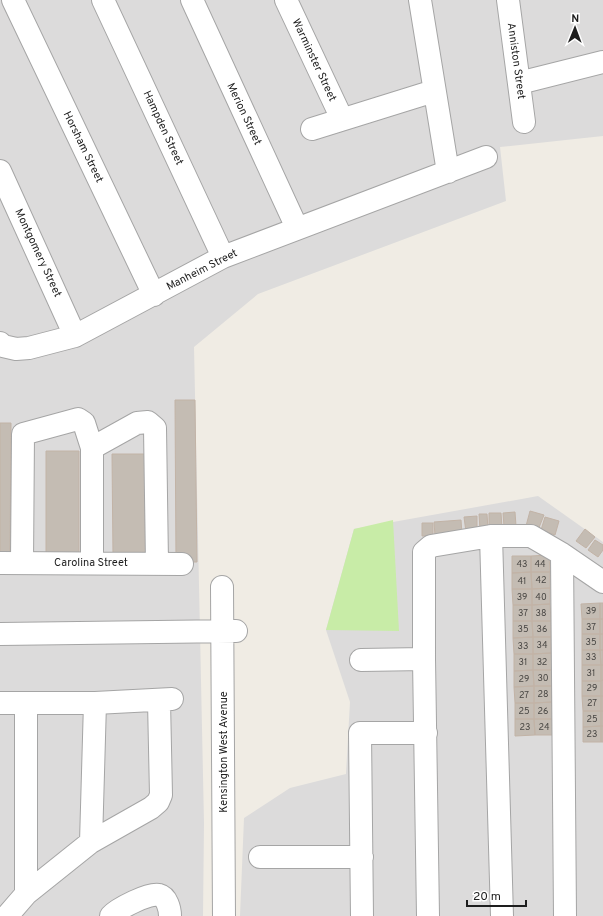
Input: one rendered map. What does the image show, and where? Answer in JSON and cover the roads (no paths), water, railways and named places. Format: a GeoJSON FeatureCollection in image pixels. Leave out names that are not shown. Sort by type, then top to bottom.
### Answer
{"type":"FeatureCollection","features":[{"type":"Feature","properties":{"kind":"street","name":"Horsham Street"},"geometry":{"type":"LineString","coordinates":[[13,0],[154,295]]}},
{"type":"Feature","properties":{"kind":"street","name":"Hampden Street"},"geometry":{"type":"LineString","coordinates":[[103,0],[223,257]]}},
{"type":"Feature","properties":{"kind":"street","name":"Merion Street"},"geometry":{"type":"LineString","coordinates":[[192,0],[297,228]]}},
{"type":"Feature","properties":{"kind":"street","name":"Warminster Street"},"geometry":{"type":"LineString","coordinates":[[286,0],[342,119]]}},
{"type":"Feature","properties":{"kind":"street"},"geometry":{"type":"LineString","coordinates":[[420,0],[448,172]]}},
{"type":"Feature","properties":{"kind":"street","name":"Anniston Street"},"geometry":{"type":"LineString","coordinates":[[508,0],[524,122]]}},
{"type":"Feature","properties":{"kind":"street"},"geometry":{"type":"LineString","coordinates":[[519,83],[603,62]]}},
{"type":"Feature","properties":{"kind":"street"},"geometry":{"type":"LineString","coordinates":[[312,129],[434,91]]}},
{"type":"Feature","properties":{"kind":"street","name":"Manheim Street"},"geometry":{"type":"LineString","coordinates":[[2,344],[16,349],[29,348],[76,336],[223,257],[486,157]]}},
{"type":"Feature","properties":{"kind":"street","name":"Montgomery Street"},"geometry":{"type":"LineString","coordinates":[[0,171],[76,336]]}},
{"type":"Feature","properties":{"kind":"street"},"geometry":{"type":"LineString","coordinates":[[22,563],[23,434],[78,419],[84,423],[92,448],[92,563]]}},
{"type":"Feature","properties":{"kind":"street"},"geometry":{"type":"LineString","coordinates":[[92,448],[137,423],[148,422],[155,428],[157,563]]}},
{"type":"Feature","properties":{"kind":"street"},"geometry":{"type":"LineString","coordinates":[[490,536],[502,916]]}},
{"type":"Feature","properties":{"kind":"street"},"geometry":{"type":"LineString","coordinates":[[428,916],[424,552],[431,546],[490,536],[531,536],[562,554],[603,582]]}},
{"type":"Feature","properties":{"kind":"street"},"geometry":{"type":"LineString","coordinates":[[562,554],[565,916]]}},
{"type":"Feature","properties":{"kind":"street","name":"Carolina Street"},"geometry":{"type":"LineString","coordinates":[[0,563],[182,564]]}},
{"type":"Feature","properties":{"kind":"street","name":"Kensington West Avenue"},"geometry":{"type":"LineString","coordinates":[[222,587],[229,631],[224,734],[224,916]]}},
{"type":"Feature","properties":{"kind":"street"},"geometry":{"type":"LineString","coordinates":[[0,634],[229,631]]}},
{"type":"Feature","properties":{"kind":"street"},"geometry":{"type":"LineString","coordinates":[[361,660],[424,659]]}},
{"type":"Feature","properties":{"kind":"street"},"geometry":{"type":"LineString","coordinates":[[0,703],[95,703],[166,700],[161,795],[158,802],[151,808],[91,842],[26,894],[7,916]]}},
{"type":"Feature","properties":{"kind":"street"},"geometry":{"type":"LineString","coordinates":[[26,703],[26,894]]}},
{"type":"Feature","properties":{"kind":"street"},"geometry":{"type":"LineString","coordinates":[[91,842],[95,703]]}},
{"type":"Feature","properties":{"kind":"street"},"geometry":{"type":"LineString","coordinates":[[362,916],[360,733],[426,733]]}},
{"type":"Feature","properties":{"kind":"street"},"geometry":{"type":"LineString","coordinates":[[260,857],[362,856]]}},
{"type":"Feature","properties":{"kind":"street"},"geometry":{"type":"LineString","coordinates":[[111,916],[116,911],[152,895],[159,895],[165,899],[170,911],[170,916]]}}]}
